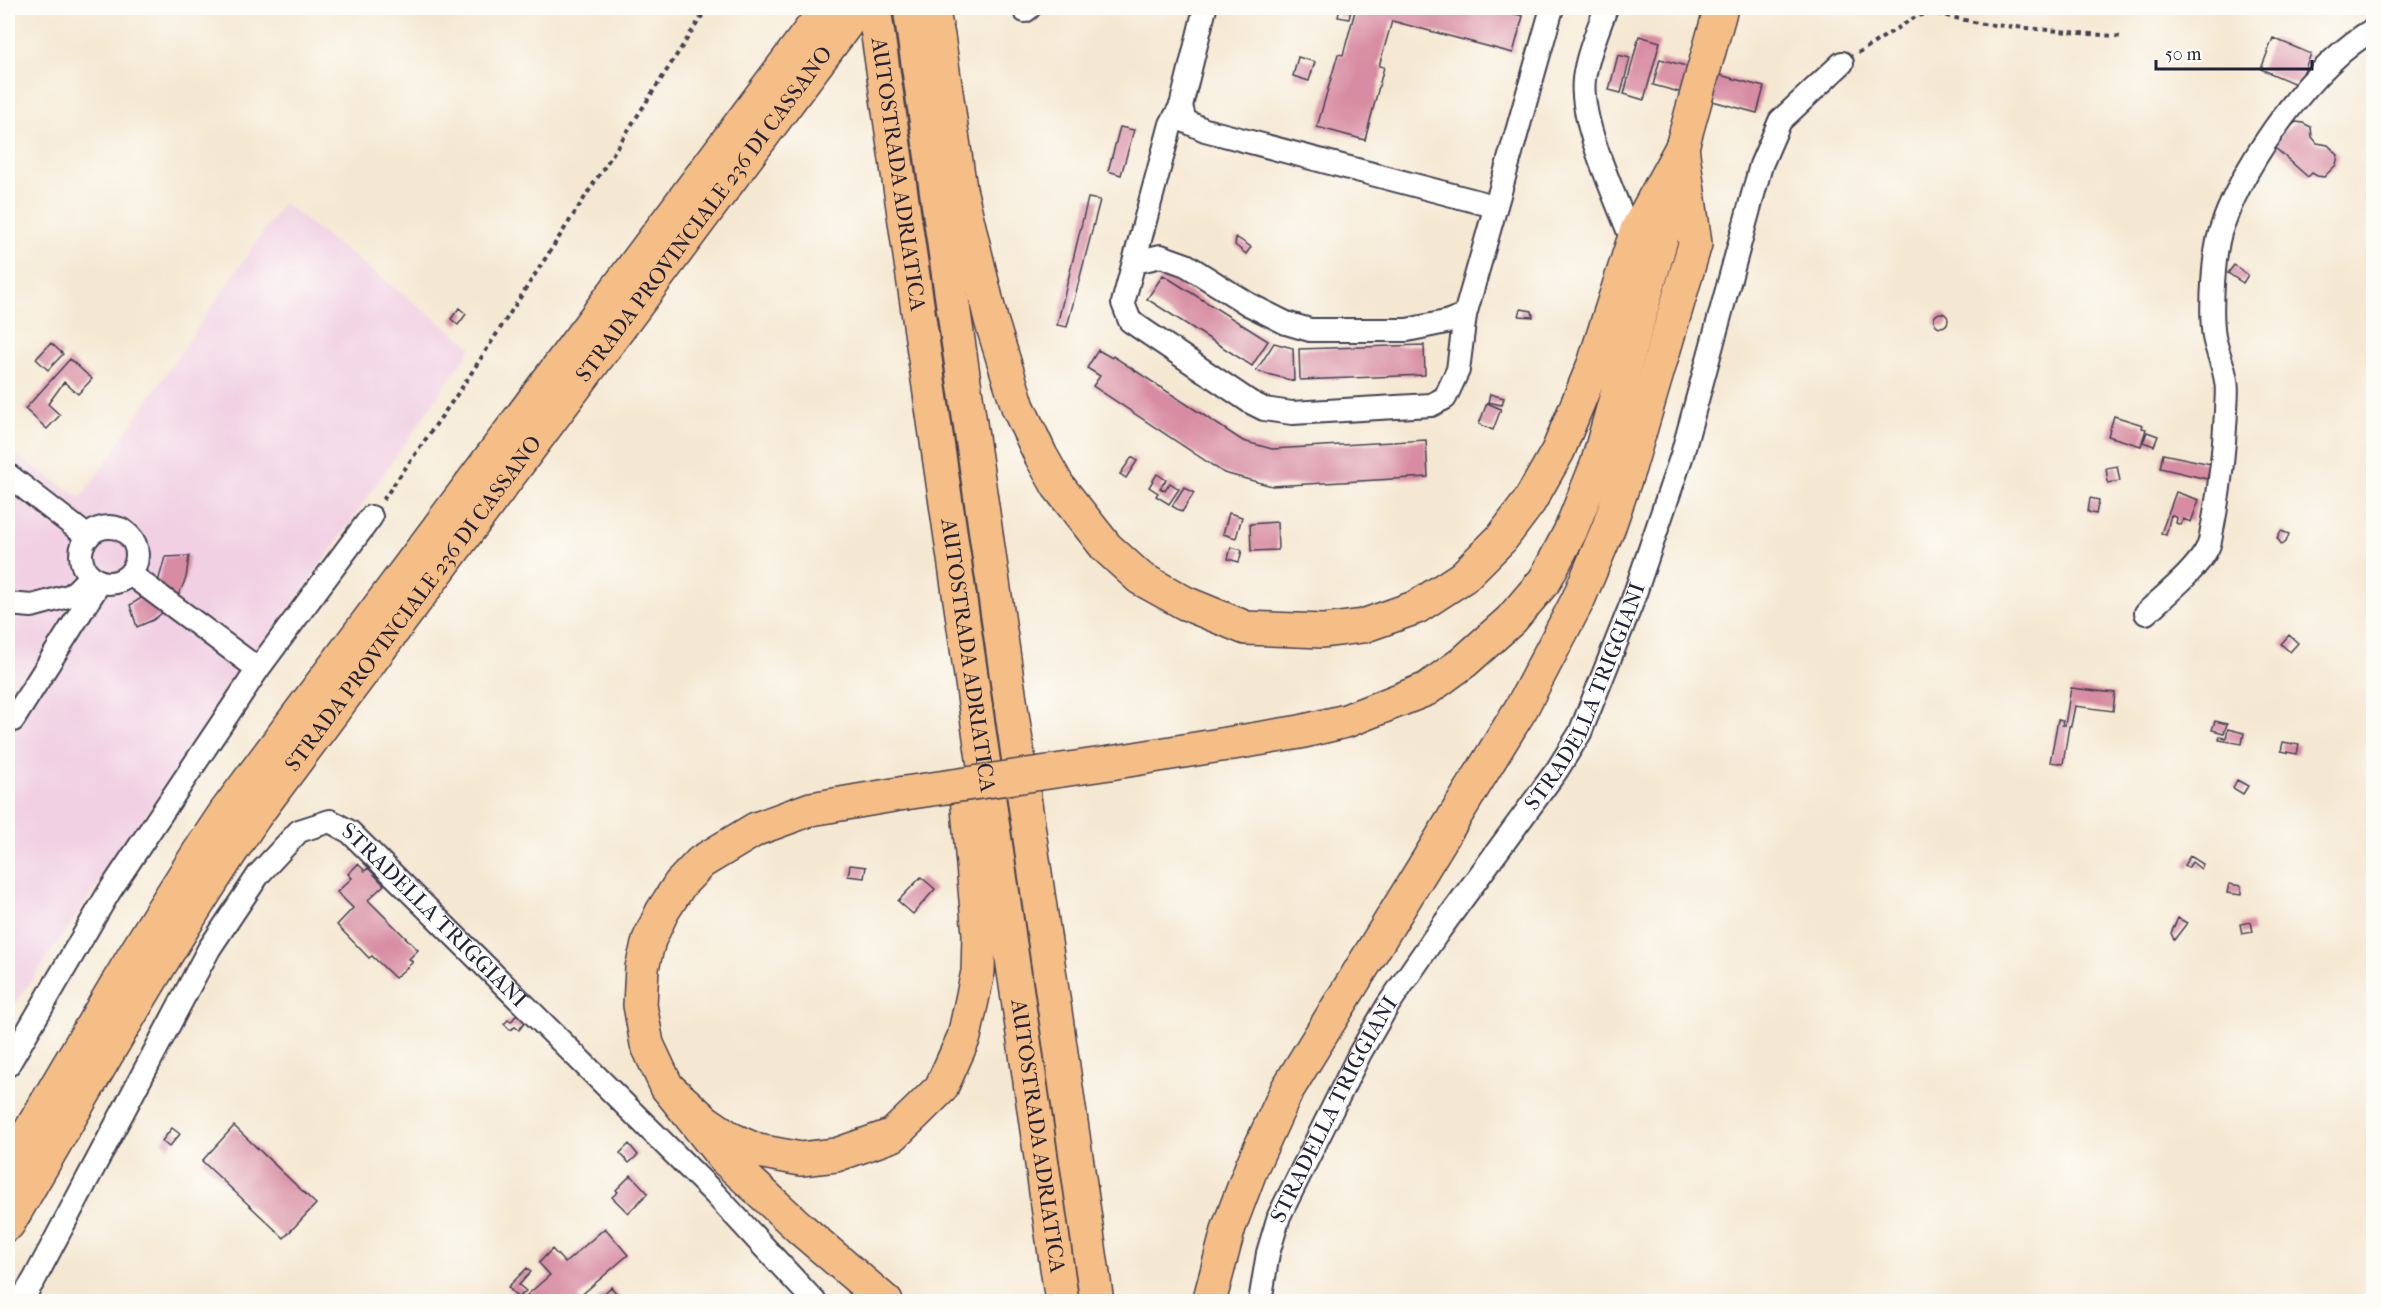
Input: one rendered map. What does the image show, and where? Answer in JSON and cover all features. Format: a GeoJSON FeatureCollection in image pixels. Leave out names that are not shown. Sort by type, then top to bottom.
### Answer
{"type":"FeatureCollection","features":[{"type":"Feature","properties":{"kind":"highway","name":"STRADA PROVINCIALE 236 DI CASSANO"},"geometry":{"type":"LineString","coordinates":[[8,1224],[137,1000],[201,895],[254,817],[800,65],[826,8]]}},
{"type":"Feature","properties":{"kind":"highway","name":"STRADA PROVINCIALE 236 DI CASSANO"},"geometry":{"type":"LineString","coordinates":[[8,1169],[117,980],[173,890],[225,813],[800,65],[858,8]]}},
{"type":"Feature","properties":{"kind":"highway","name":"AUTOSTRADA ADRIATICA"},"geometry":{"type":"LineString","coordinates":[[874,8],[1062,1302]]}},
{"type":"Feature","properties":{"kind":"highway","name":"AUTOSTRADA ADRIATICA"},"geometry":{"type":"LineString","coordinates":[[910,8],[1097,1302]]}},
{"type":"Feature","properties":{"kind":"highway"},"geometry":{"type":"LineString","coordinates":[[932,8],[960,189],[991,320],[1018,407],[1041,456],[1058,486],[1106,547],[1140,578],[1185,603],[1246,628],[1323,631],[1364,626],[1417,607],[1463,577],[1502,538],[1529,502],[1558,451],[1594,364],[1636,230],[1682,147]]}},
{"type":"Feature","properties":{"kind":"highway"},"geometry":{"type":"LineString","coordinates":[[886,1302],[778,1209],[724,1158],[667,1087],[647,1044],[640,1005],[642,968],[649,940],[662,912],[680,884],[701,862],[756,829],[811,809],[1249,742],[1346,721],[1427,689],[1464,662],[1511,620],[1545,580],[1570,532],[1597,465],[1661,240],[1682,147],[1720,8]]}},
{"type":"Feature","properties":{"kind":"highway"},"geometry":{"type":"LineString","coordinates":[[1209,1302],[1229,1227],[1252,1166],[1287,1090],[1522,707],[1578,600],[1608,529],[1629,468],[1668,329],[1695,244],[1682,147]]}},
{"type":"Feature","properties":{"kind":"highway"},"geometry":{"type":"LineString","coordinates":[[667,1087],[731,1139],[758,1151],[801,1160],[836,1155],[892,1135],[899,1129],[941,1088],[964,1037],[978,972],[979,934],[937,446]]}},
{"type":"Feature","properties":{"kind":"street"},"geometry":{"type":"LineString","coordinates":[[1205,8],[1181,106],[1171,124],[1123,303],[1130,321],[1264,410],[1292,412],[1431,405],[1445,398],[1458,370],[1465,315],[1494,206],[1552,8]]}},
{"type":"Feature","properties":{"kind":"street"},"geometry":{"type":"LineString","coordinates":[[1606,8],[1584,78],[1584,101],[1605,169],[1633,243]]}},
{"type":"Feature","properties":{"kind":"street"},"geometry":{"type":"LineString","coordinates":[[2146,613],[2190,571],[2208,547],[2210,537],[2218,495],[2227,382],[2214,337],[2213,312],[2216,264],[2222,225],[2248,170],[2275,128],[2321,71],[2353,41],[2373,29]]}},
{"type":"Feature","properties":{"kind":"street","name":"STRADELLA TRIGGIANI"},"geometry":{"type":"LineString","coordinates":[[1260,1302],[1268,1253],[1280,1216],[1360,1053],[1388,1005],[1441,927],[1557,770],[1580,733],[1631,605],[1682,455],[1761,165],[1780,121],[1842,63]]}},
{"type":"Feature","properties":{"kind":"street"},"geometry":{"type":"LineString","coordinates":[[1181,106],[1185,122],[1205,130],[1494,206]]}},
{"type":"Feature","properties":{"kind":"street"},"geometry":{"type":"LineString","coordinates":[[1135,262],[1161,256],[1170,259],[1186,266],[1248,304],[1286,323],[1310,330],[1407,330],[1446,322],[1465,315]]}},
{"type":"Feature","properties":{"kind":"street"},"geometry":{"type":"LineString","coordinates":[[8,475],[88,537]]}},
{"type":"Feature","properties":{"kind":"street"},"geometry":{"type":"LineString","coordinates":[[8,1065],[109,892],[258,669],[371,517]]}},
{"type":"Feature","properties":{"kind":"street"},"geometry":{"type":"LineString","coordinates":[[112,527],[128,535],[133,541],[137,558],[130,574],[116,582],[95,579],[85,569],[81,552],[88,537],[95,531],[112,527]]}},
{"type":"Feature","properties":{"kind":"street"},"geometry":{"type":"LineString","coordinates":[[130,574],[258,669]]}},
{"type":"Feature","properties":{"kind":"street"},"geometry":{"type":"LineString","coordinates":[[8,604],[32,606],[72,595],[95,579]]}},
{"type":"Feature","properties":{"kind":"street"},"geometry":{"type":"LineString","coordinates":[[10,721],[95,579]]}},
{"type":"Feature","properties":{"kind":"street","name":"STRADELLA TRIGGIANI"},"geometry":{"type":"LineString","coordinates":[[21,1302],[209,949],[259,874],[299,831],[330,821],[350,832],[714,1193],[816,1302]]}},
{"type":"Feature","properties":{"kind":"path"},"geometry":{"type":"LineString","coordinates":[[371,517],[463,386],[707,8]]}},
{"type":"Feature","properties":{"kind":"path"},"geometry":{"type":"LineString","coordinates":[[1842,63],[1917,16],[1933,13],[1983,24],[2124,37]]}},
{"type":"Feature","properties":{"kind":"shaded area"},"geometry":{"type":"Polygon","coordinates":[[[283,203],[472,347],[8,1014],[8,450],[81,498],[283,203]]]}},
{"type":"Feature","properties":{"kind":"building"},"geometry":{"type":"Polygon","coordinates":[[[1340,8],[1491,8],[1523,16],[1513,53],[1392,21],[1379,66],[1384,67],[1365,140],[1317,127],[1338,54],[1343,55],[1355,11],[1351,10],[1349,19],[1338,17],[1340,8]]]}},
{"type":"Feature","properties":{"kind":"building"},"geometry":{"type":"Polygon","coordinates":[[[1639,36],[1660,42],[1644,100],[1624,94],[1639,36]]]}},
{"type":"Feature","properties":{"kind":"building"},"geometry":{"type":"Polygon","coordinates":[[[2273,38],[2311,54],[2298,85],[2261,69],[2273,38]]]}},
{"type":"Feature","properties":{"kind":"building"},"geometry":{"type":"Polygon","coordinates":[[[1618,55],[1630,58],[1621,93],[1609,90],[1618,55]]]}},
{"type":"Feature","properties":{"kind":"building"},"geometry":{"type":"Polygon","coordinates":[[[1298,57],[1315,62],[1309,81],[1293,76],[1298,57]]]}},
{"type":"Feature","properties":{"kind":"building"},"geometry":{"type":"Polygon","coordinates":[[[1660,59],[1764,87],[1757,113],[1653,85],[1660,59]]]}},
{"type":"Feature","properties":{"kind":"building"},"geometry":{"type":"Polygon","coordinates":[[[2296,122],[2311,127],[2312,137],[2317,143],[2328,145],[2338,155],[2336,165],[2324,177],[2312,173],[2308,177],[2273,146],[2296,122]]]}},
{"type":"Feature","properties":{"kind":"building"},"geometry":{"type":"Polygon","coordinates":[[[1120,127],[1134,130],[1121,175],[1108,171],[1120,127]]]}},
{"type":"Feature","properties":{"kind":"building"},"geometry":{"type":"Polygon","coordinates":[[[1088,198],[1100,200],[1067,327],[1057,325],[1088,198]]]}},
{"type":"Feature","properties":{"kind":"building"},"geometry":{"type":"Polygon","coordinates":[[[1236,237],[1251,247],[1246,254],[1235,245],[1236,237]]]}},
{"type":"Feature","properties":{"kind":"building"},"geometry":{"type":"Polygon","coordinates":[[[2234,265],[2248,275],[2243,283],[2228,273],[2234,265]]]}},
{"type":"Feature","properties":{"kind":"building"},"geometry":{"type":"Polygon","coordinates":[[[1163,275],[1268,341],[1252,366],[1147,299],[1163,275]]]}},
{"type":"Feature","properties":{"kind":"building"},"geometry":{"type":"Polygon","coordinates":[[[459,308],[466,314],[458,325],[451,319],[459,308]]]}},
{"type":"Feature","properties":{"kind":"building"},"geometry":{"type":"Polygon","coordinates":[[[1521,309],[1532,311],[1533,317],[1519,316],[1521,309]]]}},
{"type":"Feature","properties":{"kind":"building"},"geometry":{"type":"Polygon","coordinates":[[[1938,313],[1944,313],[1948,320],[1944,327],[1938,327],[1934,323],[1934,317],[1938,313]]]}},
{"type":"Feature","properties":{"kind":"building"},"geometry":{"type":"Polygon","coordinates":[[[51,343],[63,354],[48,370],[36,359],[51,343]]]}},
{"type":"Feature","properties":{"kind":"building"},"geometry":{"type":"Polygon","coordinates":[[[1274,343],[1293,348],[1294,381],[1256,371],[1274,343]]]}},
{"type":"Feature","properties":{"kind":"building"},"geometry":{"type":"Polygon","coordinates":[[[1424,345],[1425,375],[1300,380],[1299,349],[1424,345]]]}},
{"type":"Feature","properties":{"kind":"building"},"geometry":{"type":"Polygon","coordinates":[[[1098,350],[1112,358],[1113,356],[1243,441],[1272,449],[1426,440],[1428,477],[1272,486],[1224,473],[1093,386],[1100,376],[1087,368],[1098,350]]]}},
{"type":"Feature","properties":{"kind":"building"},"geometry":{"type":"Polygon","coordinates":[[[70,359],[92,379],[78,394],[64,382],[48,404],[60,415],[47,429],[25,409],[70,359]]]}},
{"type":"Feature","properties":{"kind":"building"},"geometry":{"type":"Polygon","coordinates":[[[1490,394],[1504,398],[1502,405],[1488,402],[1490,394]]]}},
{"type":"Feature","properties":{"kind":"building"},"geometry":{"type":"Polygon","coordinates":[[[1487,403],[1501,409],[1493,430],[1479,424],[1487,403]]]}},
{"type":"Feature","properties":{"kind":"building"},"geometry":{"type":"Polygon","coordinates":[[[2114,416],[2143,425],[2142,428],[2146,429],[2141,446],[2108,436],[2114,416]]]}},
{"type":"Feature","properties":{"kind":"building"},"geometry":{"type":"Polygon","coordinates":[[[2147,432],[2158,436],[2154,446],[2143,442],[2147,432]]]}},
{"type":"Feature","properties":{"kind":"building"},"geometry":{"type":"Polygon","coordinates":[[[2163,454],[2211,464],[2207,479],[2160,468],[2163,454]]]}},
{"type":"Feature","properties":{"kind":"building"},"geometry":{"type":"Polygon","coordinates":[[[1132,457],[1137,461],[1126,478],[1120,474],[1132,457]]]}},
{"type":"Feature","properties":{"kind":"building"},"geometry":{"type":"Polygon","coordinates":[[[2117,466],[2120,481],[2108,483],[2106,468],[2117,466]]]}},
{"type":"Feature","properties":{"kind":"building"},"geometry":{"type":"Polygon","coordinates":[[[1157,474],[1166,480],[1160,488],[1165,491],[1170,483],[1179,489],[1169,504],[1156,496],[1158,493],[1149,487],[1157,474]]]}},
{"type":"Feature","properties":{"kind":"building"},"geometry":{"type":"Polygon","coordinates":[[[1184,487],[1194,493],[1182,512],[1172,506],[1184,487]]]}},
{"type":"Feature","properties":{"kind":"building"},"geometry":{"type":"Polygon","coordinates":[[[2176,492],[2199,500],[2191,522],[2183,519],[2181,525],[2176,523],[2177,518],[2171,515],[2166,535],[2161,533],[2176,492]]]}},
{"type":"Feature","properties":{"kind":"building"},"geometry":{"type":"Polygon","coordinates":[[[2090,498],[2099,500],[2096,514],[2088,512],[2090,498]]]}},
{"type":"Feature","properties":{"kind":"building"},"geometry":{"type":"Polygon","coordinates":[[[1229,513],[1242,517],[1236,538],[1223,534],[1229,513]]]}},
{"type":"Feature","properties":{"kind":"building"},"geometry":{"type":"Polygon","coordinates":[[[1277,522],[1278,550],[1251,551],[1250,524],[1277,522]]]}},
{"type":"Feature","properties":{"kind":"building"},"geometry":{"type":"Polygon","coordinates":[[[2281,531],[2289,534],[2282,545],[2277,538],[2281,531]]]}},
{"type":"Feature","properties":{"kind":"building"},"geometry":{"type":"Polygon","coordinates":[[[1231,547],[1242,550],[1239,562],[1228,559],[1231,547]]]}},
{"type":"Feature","properties":{"kind":"building"},"geometry":{"type":"Polygon","coordinates":[[[189,556],[186,578],[171,606],[153,620],[137,627],[130,605],[151,592],[158,582],[165,557],[189,556]]]}},
{"type":"Feature","properties":{"kind":"building"},"geometry":{"type":"Polygon","coordinates":[[[2289,635],[2298,643],[2290,652],[2281,644],[2289,635]]]}},
{"type":"Feature","properties":{"kind":"building"},"geometry":{"type":"Polygon","coordinates":[[[2071,688],[2115,693],[2113,711],[2075,706],[2071,726],[2069,726],[2063,764],[2050,762],[2058,720],[2063,721],[2062,725],[2065,725],[2071,688]]]}},
{"type":"Feature","properties":{"kind":"building"},"geometry":{"type":"Polygon","coordinates":[[[2215,721],[2227,724],[2224,733],[2212,730],[2215,721]]]}},
{"type":"Feature","properties":{"kind":"building"},"geometry":{"type":"Polygon","coordinates":[[[2228,729],[2244,733],[2242,744],[2219,740],[2220,736],[2226,738],[2228,729]]]}},
{"type":"Feature","properties":{"kind":"building"},"geometry":{"type":"Polygon","coordinates":[[[2283,742],[2299,745],[2297,754],[2281,751],[2283,742]]]}},
{"type":"Feature","properties":{"kind":"building"},"geometry":{"type":"Polygon","coordinates":[[[2237,780],[2248,786],[2243,794],[2233,788],[2237,780]]]}},
{"type":"Feature","properties":{"kind":"building"},"geometry":{"type":"Polygon","coordinates":[[[2190,856],[2203,864],[2201,869],[2192,862],[2188,868],[2184,865],[2190,856]]]}},
{"type":"Feature","properties":{"kind":"building"},"geometry":{"type":"Polygon","coordinates":[[[358,864],[365,871],[368,868],[384,885],[368,900],[418,950],[409,959],[413,962],[395,978],[372,956],[369,958],[337,925],[353,908],[337,892],[352,878],[348,874],[358,864]]]}},
{"type":"Feature","properties":{"kind":"building"},"geometry":{"type":"Polygon","coordinates":[[[850,865],[866,867],[864,878],[848,876],[850,865]]]}},
{"type":"Feature","properties":{"kind":"building"},"geometry":{"type":"Polygon","coordinates":[[[921,877],[935,889],[913,914],[898,901],[921,877]]]}},
{"type":"Feature","properties":{"kind":"building"},"geometry":{"type":"Polygon","coordinates":[[[2229,884],[2241,886],[2241,895],[2227,893],[2229,884]]]}},
{"type":"Feature","properties":{"kind":"building"},"geometry":{"type":"Polygon","coordinates":[[[2178,918],[2187,923],[2174,940],[2171,933],[2178,918]]]}},
{"type":"Feature","properties":{"kind":"building"},"geometry":{"type":"Polygon","coordinates":[[[2251,922],[2253,932],[2242,934],[2240,924],[2251,922]]]}},
{"type":"Feature","properties":{"kind":"building"},"geometry":{"type":"Polygon","coordinates":[[[517,1014],[525,1022],[519,1030],[515,1027],[510,1030],[504,1024],[508,1020],[511,1022],[517,1014]]]}},
{"type":"Feature","properties":{"kind":"building"},"geometry":{"type":"Polygon","coordinates":[[[234,1126],[316,1204],[284,1238],[202,1161],[234,1126]]]}},
{"type":"Feature","properties":{"kind":"building"},"geometry":{"type":"Polygon","coordinates":[[[172,1128],[180,1134],[169,1147],[162,1141],[172,1128]]]}},
{"type":"Feature","properties":{"kind":"building"},"geometry":{"type":"Polygon","coordinates":[[[629,1144],[638,1155],[629,1163],[620,1153],[629,1144]]]}},
{"type":"Feature","properties":{"kind":"building"},"geometry":{"type":"Polygon","coordinates":[[[631,1175],[648,1193],[628,1213],[612,1197],[631,1175]]]}},
{"type":"Feature","properties":{"kind":"building"},"geometry":{"type":"Polygon","coordinates":[[[605,1228],[628,1255],[578,1298],[580,1302],[532,1302],[527,1295],[550,1275],[539,1263],[552,1249],[565,1263],[605,1228]]]}},
{"type":"Feature","properties":{"kind":"building"},"geometry":{"type":"Polygon","coordinates":[[[527,1268],[531,1272],[519,1285],[526,1291],[518,1298],[508,1287],[527,1268]]]}},
{"type":"Feature","properties":{"kind":"building"},"geometry":{"type":"Polygon","coordinates":[[[611,1287],[624,1302],[595,1302],[611,1287]]]}}]}
